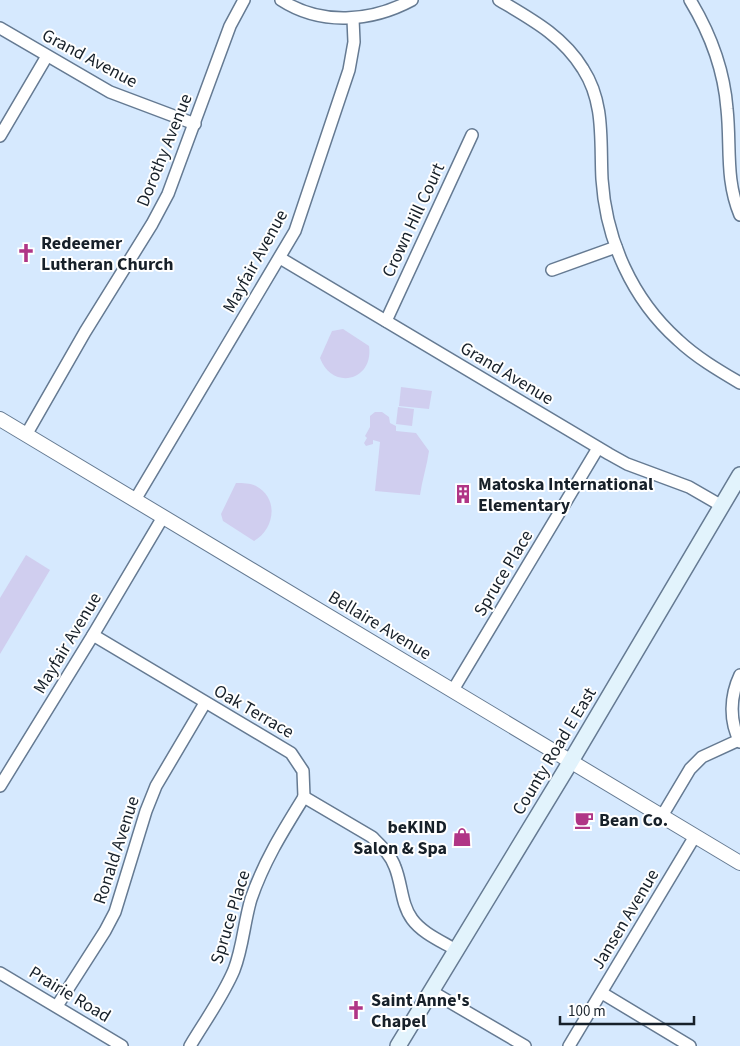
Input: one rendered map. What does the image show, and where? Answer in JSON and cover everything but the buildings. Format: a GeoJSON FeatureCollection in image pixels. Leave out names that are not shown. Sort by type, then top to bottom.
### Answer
{"type":"FeatureCollection","features":[{"type":"Feature","properties":{"kind":"main road","name":"County Road E East"},"geometry":{"type":"LineString","coordinates":[[398,1046],[571,761],[740,476]]}},
{"type":"Feature","properties":{"kind":"street","name":"Dorothy Avenue"},"geometry":{"type":"LineString","coordinates":[[26,435],[85,332],[158,216],[177,173],[230,26],[244,0]]}},
{"type":"Feature","properties":{"kind":"street"},"geometry":{"type":"LineString","coordinates":[[281,0],[302,11],[318,16],[338,18],[353,18],[383,13],[412,0]]}},
{"type":"Feature","properties":{"kind":"street"},"geometry":{"type":"LineString","coordinates":[[499,0],[540,25],[564,44],[584,70],[592,86],[601,119],[604,201],[616,247],[634,286],[663,326],[697,356],[740,383]]}},
{"type":"Feature","properties":{"kind":"street"},"geometry":{"type":"LineString","coordinates":[[690,0],[714,50],[724,85],[731,187],[740,215]]}},
{"type":"Feature","properties":{"kind":"street","name":"Mayfair Avenue"},"geometry":{"type":"LineString","coordinates":[[135,500],[295,231],[304,210],[349,70],[354,42],[353,18]]}},
{"type":"Feature","properties":{"kind":"street","name":"Grand Avenue"},"geometry":{"type":"LineString","coordinates":[[0,28],[110,92],[194,124]]}},
{"type":"Feature","properties":{"kind":"street"},"geometry":{"type":"LineString","coordinates":[[0,136],[47,56]]}},
{"type":"Feature","properties":{"kind":"street","name":"Crown Hill Court"},"geometry":{"type":"LineString","coordinates":[[386,321],[472,135]]}},
{"type":"Feature","properties":{"kind":"street"},"geometry":{"type":"LineString","coordinates":[[552,270],[616,247]]}},
{"type":"Feature","properties":{"kind":"street","name":"Grand Avenue"},"geometry":{"type":"LineString","coordinates":[[280,258],[598,448],[627,464],[689,487],[722,506]]}},
{"type":"Feature","properties":{"kind":"street","name":"Bellaire Avenue"},"geometry":{"type":"LineString","coordinates":[[0,420],[740,863]]}},
{"type":"Feature","properties":{"kind":"street","name":"Spruce Place"},"geometry":{"type":"LineString","coordinates":[[453,690],[598,448]]}},
{"type":"Feature","properties":{"kind":"street","name":"Mayfair Avenue"},"geometry":{"type":"LineString","coordinates":[[0,786],[163,517]]}},
{"type":"Feature","properties":{"kind":"street","name":"Oak Terrace"},"geometry":{"type":"LineString","coordinates":[[93,635],[291,753],[303,771],[304,797]]}},
{"type":"Feature","properties":{"kind":"street"},"geometry":{"type":"LineString","coordinates":[[662,816],[690,768],[702,757],[739,741],[732,718],[732,704],[734,690],[740,675]]}},
{"type":"Feature","properties":{"kind":"street","name":"Ronald Avenue"},"geometry":{"type":"LineString","coordinates":[[58,1006],[115,912],[146,811],[156,786],[205,703]]}},
{"type":"Feature","properties":{"kind":"street"},"geometry":{"type":"LineString","coordinates":[[304,797],[372,837],[381,845],[395,867],[404,903],[413,920],[428,933],[456,950]]}},
{"type":"Feature","properties":{"kind":"street","name":"Spruce Place"},"geometry":{"type":"LineString","coordinates":[[190,1046],[226,987],[240,951],[247,914],[259,878],[269,854],[304,797]]}},
{"type":"Feature","properties":{"kind":"street","name":"Jansen Avenue"},"geometry":{"type":"LineString","coordinates":[[569,1046],[695,836]]}},
{"type":"Feature","properties":{"kind":"street","name":"Prairie Road"},"geometry":{"type":"LineString","coordinates":[[0,972],[122,1046]]}},
{"type":"Feature","properties":{"kind":"street"},"geometry":{"type":"LineString","coordinates":[[431,991],[525,1046]]}},
{"type":"Feature","properties":{"kind":"street"},"geometry":{"type":"LineString","coordinates":[[602,993],[690,1046]]}},
{"type":"Feature","properties":{"kind":"shaded area"},"geometry":{"type":"Polygon","coordinates":[[[343,329],[369,346],[369,358],[365,367],[359,374],[351,378],[333,375],[320,358],[332,331],[343,329]]]}},
{"type":"Feature","properties":{"kind":"shaded area"},"geometry":{"type":"Polygon","coordinates":[[[401,387],[432,391],[429,409],[399,406],[401,387]]]}},
{"type":"Feature","properties":{"kind":"shaded area"},"geometry":{"type":"Polygon","coordinates":[[[398,407],[414,409],[412,426],[396,424],[398,407]]]}},
{"type":"Feature","properties":{"kind":"shaded area"},"geometry":{"type":"Polygon","coordinates":[[[375,412],[382,412],[389,417],[390,423],[396,426],[396,431],[416,433],[429,451],[420,495],[375,491],[380,442],[373,440],[373,444],[366,446],[364,443],[367,438],[365,436],[370,427],[370,416],[375,412]]]}},
{"type":"Feature","properties":{"kind":"shaded area"},"geometry":{"type":"Polygon","coordinates":[[[236,483],[256,486],[263,491],[271,506],[272,514],[270,521],[261,536],[254,541],[223,521],[221,514],[236,483]]]}},
{"type":"Feature","properties":{"kind":"shaded area"},"geometry":{"type":"Polygon","coordinates":[[[26,555],[50,570],[0,654],[0,598],[26,555]]]}},
{"type":"Feature","properties":{"kind":"place","name":"Redeemer Lutheran Church"},"geometry":{"type":"Point","coordinates":[26,253]}},
{"type":"Feature","properties":{"kind":"place","name":"Matoska International Elementary"},"geometry":{"type":"Point","coordinates":[463,494]}},
{"type":"Feature","properties":{"kind":"place","name":"Bean Co."},"geometry":{"type":"Point","coordinates":[584,820]}},
{"type":"Feature","properties":{"kind":"place","name":"beKIND Salon & Spa"},"geometry":{"type":"Point","coordinates":[462,837]}},
{"type":"Feature","properties":{"kind":"place","name":"Saint Anne's Chapel"},"geometry":{"type":"Point","coordinates":[356,1010]}}]}
